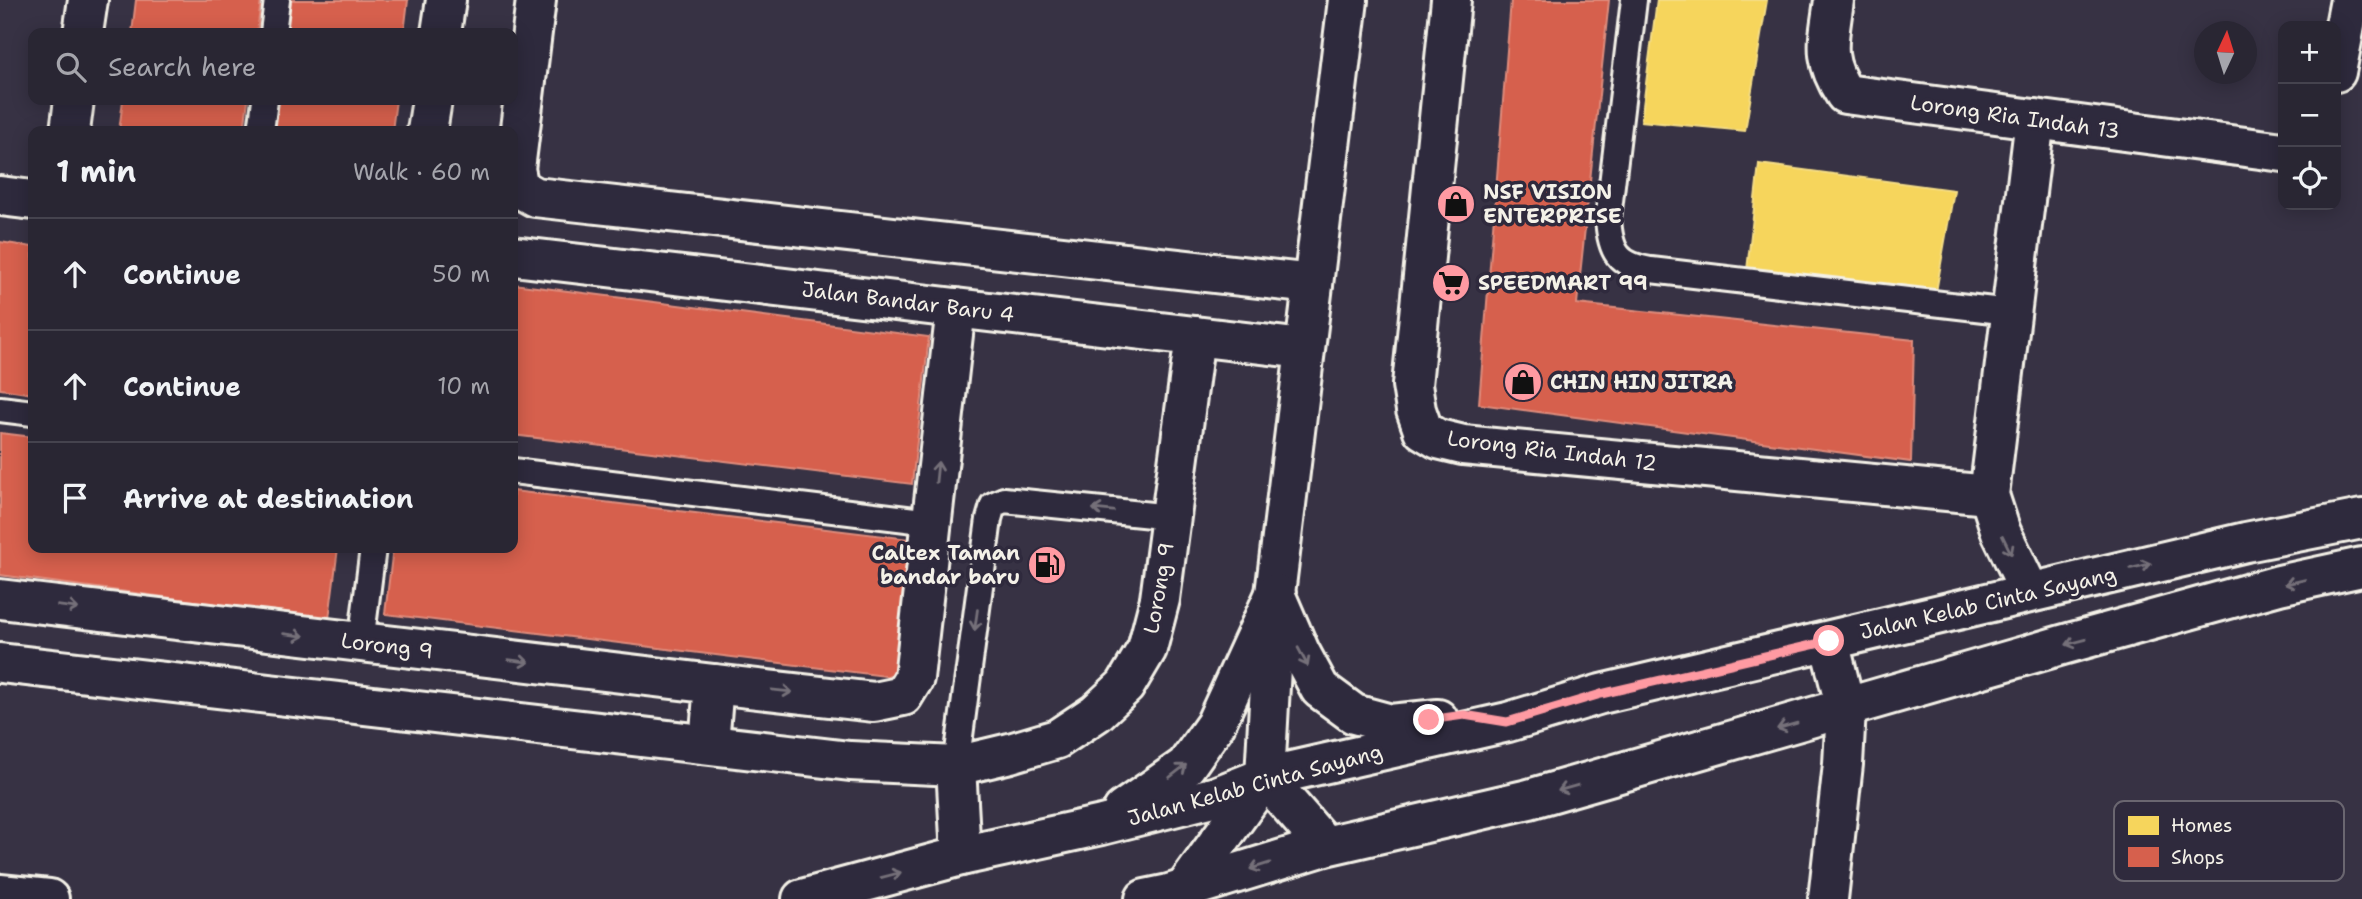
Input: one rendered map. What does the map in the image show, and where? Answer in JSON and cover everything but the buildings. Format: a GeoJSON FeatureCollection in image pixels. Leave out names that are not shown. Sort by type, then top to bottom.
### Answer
{"type":"FeatureCollection","features":[{"type":"Feature","properties":{"kind":"street"},"geometry":{"type":"LineString","coordinates":[[84,28],[88,0]]}},
{"type":"Feature","properties":{"kind":"street"},"geometry":{"type":"LineString","coordinates":[[442,28],[446,0]]}},
{"type":"Feature","properties":{"kind":"street"},"geometry":{"type":"LineString","coordinates":[[518,145],[536,0]]}},
{"type":"Feature","properties":{"kind":"street"},"geometry":{"type":"LineString","coordinates":[[1184,890],[1265,777],[1275,594],[1348,0]]}},
{"type":"Feature","properties":{"kind":"street","name":"Lorong Ria Indah 12"},"geometry":{"type":"LineString","coordinates":[[1451,0],[1412,385],[1423,430],[1438,439],[1463,445],[1989,495]]}},
{"type":"Feature","properties":{"kind":"street","name":"Lorong Ria Indah 13"},"geometry":{"type":"LineString","coordinates":[[1834,0],[1828,53],[1833,76],[1845,94],[2278,151]]}},
{"type":"Feature","properties":{"kind":"street"},"geometry":{"type":"LineString","coordinates":[[2341,46],[2350,0]]}},
{"type":"Feature","properties":{"kind":"street"},"geometry":{"type":"LineString","coordinates":[[71,126],[73,105]]}},
{"type":"Feature","properties":{"kind":"street"},"geometry":{"type":"LineString","coordinates":[[428,126],[431,105]]}},
{"type":"Feature","properties":{"kind":"street"},"geometry":{"type":"LineString","coordinates":[[2031,592],[2001,532],[1989,495],[2035,119]]}},
{"type":"Feature","properties":{"kind":"street"},"geometry":{"type":"LineString","coordinates":[[518,183],[519,188],[535,197],[1313,285]]}},
{"type":"Feature","properties":{"kind":"street"},"geometry":{"type":"LineString","coordinates":[[0,196],[28,199]]}},
{"type":"Feature","properties":{"kind":"street","name":"Jalan Bandar Baru 4"},"geometry":{"type":"LineString","coordinates":[[518,257],[1304,349]]}},
{"type":"Feature","properties":{"kind":"street","name":"Lorong 9"},"geometry":{"type":"LineString","coordinates":[[0,598],[874,702],[903,696],[914,678],[956,308]]}},
{"type":"Feature","properties":{"kind":"street","name":"Lorong 9"},"geometry":{"type":"LineString","coordinates":[[0,663],[850,761],[956,766],[1010,753],[1057,738],[1097,713],[1125,686],[1147,649],[1160,599],[1195,336]]}},
{"type":"Feature","properties":{"kind":"street","name":"Jalan Kelab Cinta Sayang"},"geometry":{"type":"LineString","coordinates":[[802,899],[961,856],[1217,796],[1265,777],[1507,722],[1601,694],[2246,542],[2362,519]]}},
{"type":"Feature","properties":{"kind":"street"},"geometry":{"type":"LineString","coordinates":[[1145,899],[1184,890],[1325,846],[1529,799],[2062,645],[2266,589],[2362,567]]}},
{"type":"Feature","properties":{"kind":"street"},"geometry":{"type":"LineString","coordinates":[[1275,594],[1300,652],[1321,689],[1354,714],[1391,724],[1464,715],[1507,722]]}},
{"type":"Feature","properties":{"kind":"street"},"geometry":{"type":"LineString","coordinates":[[1102,825],[1186,766],[1215,725],[1275,594]]}},
{"type":"Feature","properties":{"kind":"street"},"geometry":{"type":"LineString","coordinates":[[1828,899],[1843,764],[1846,709],[1829,641]]}},
{"type":"Feature","properties":{"kind":"street"},"geometry":{"type":"LineString","coordinates":[[709,744],[714,684]]}},
{"type":"Feature","properties":{"kind":"street"},"geometry":{"type":"LineString","coordinates":[[956,766],[961,856]]}},
{"type":"Feature","properties":{"kind":"street"},"geometry":{"type":"LineString","coordinates":[[1265,777],[1325,846]]}},
{"type":"Feature","properties":{"kind":"street"},"geometry":{"type":"LineString","coordinates":[[0,894],[48,899]]}},
{"type":"Feature","properties":{"kind":"lane"},"geometry":{"type":"LineString","coordinates":[[274,28],[277,0]]}},
{"type":"Feature","properties":{"kind":"lane"},"geometry":{"type":"LineString","coordinates":[[1634,0],[1608,218],[1613,250],[1622,260],[1633,267],[1651,270],[2010,312]]}},
{"type":"Feature","properties":{"kind":"lane"},"geometry":{"type":"LineString","coordinates":[[262,126],[264,105]]}},
{"type":"Feature","properties":{"kind":"lane"},"geometry":{"type":"LineString","coordinates":[[0,409],[28,412]]}},
{"type":"Feature","properties":{"kind":"lane"},"geometry":{"type":"LineString","coordinates":[[518,472],[931,522]]}},
{"type":"Feature","properties":{"kind":"lane"},"geometry":{"type":"LineString","coordinates":[[956,766],[993,505],[1004,500],[1171,517]]}},
{"type":"Feature","properties":{"kind":"lane"},"geometry":{"type":"LineString","coordinates":[[361,643],[372,553]]}},
{"type":"Feature","properties":{"kind":"place","name":"NSF VISION ENTERPRISE"},"geometry":{"type":"Point","coordinates":[1456,204]}},
{"type":"Feature","properties":{"kind":"place","name":"SPEEDMART 99"},"geometry":{"type":"Point","coordinates":[1451,283]}},
{"type":"Feature","properties":{"kind":"place","name":"CHIN HIN JITRA"},"geometry":{"type":"Point","coordinates":[1523,382]}},
{"type":"Feature","properties":{"kind":"place","name":"Caltex Taman bandar baru"},"geometry":{"type":"Point","coordinates":[1047,565]}},
{"type":"Feature","properties":{"kind":"route"},"geometry":{"type":"LineString","coordinates":[[1429,720],[1464,715],[1507,722],[1601,694],[1829,641]]}}]}
